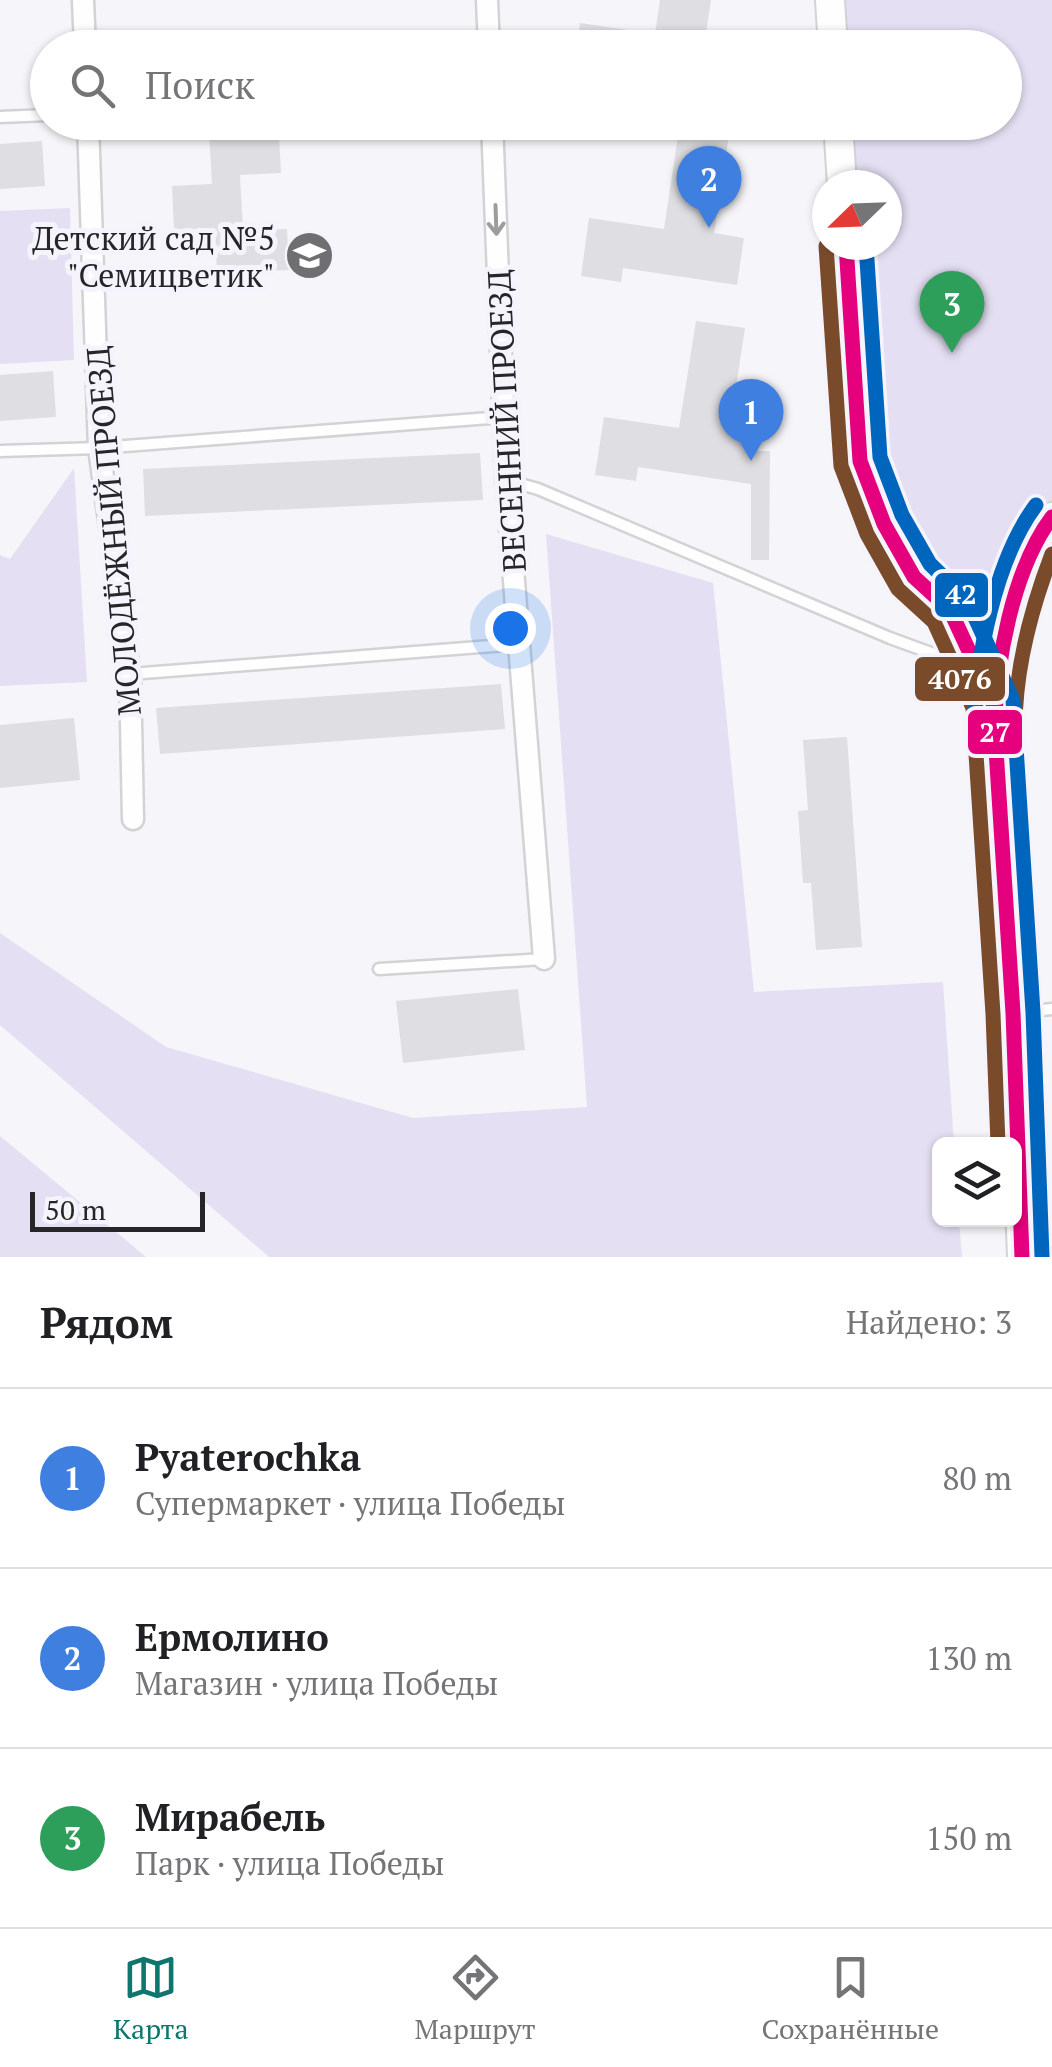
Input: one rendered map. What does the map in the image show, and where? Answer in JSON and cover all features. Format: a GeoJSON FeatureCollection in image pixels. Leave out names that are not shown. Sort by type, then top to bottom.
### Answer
{"type":"FeatureCollection","features":[{"type":"Feature","properties":{"kind":"street"},"geometry":{"type":"LineString","coordinates":[[83,0],[84,30]]}},
{"type":"Feature","properties":{"kind":"street"},"geometry":{"type":"LineString","coordinates":[[487,0],[488,30]]}},
{"type":"Feature","properties":{"kind":"street"},"geometry":{"type":"LineString","coordinates":[[830,0],[832,30]]}},
{"type":"Feature","properties":{"kind":"street","name":"МОЛОДЁЖНЫЙ ПРОЕЗД"},"geometry":{"type":"LineString","coordinates":[[89,140],[99,448],[130,674],[133,819]]}},
{"type":"Feature","properties":{"kind":"street","name":"ВЕСЕННИЙ ПРОЕЗД"},"geometry":{"type":"LineString","coordinates":[[493,140],[506,480],[544,959]]}},
{"type":"Feature","properties":{"kind":"street"},"geometry":{"type":"LineString","coordinates":[[839,140],[841,170]]}},
{"type":"Feature","properties":{"kind":"street"},"geometry":{"type":"LineString","coordinates":[[847,260],[860,461],[884,524],[914,577],[950,610],[993,702]]}},
{"type":"Feature","properties":{"kind":"street"},"geometry":{"type":"LineString","coordinates":[[950,610],[974,605],[994,594],[1052,517]]}},
{"type":"Feature","properties":{"kind":"street"},"geometry":{"type":"LineString","coordinates":[[1022,1257],[993,702],[1036,541]]}},
{"type":"Feature","properties":{"kind":"lane"},"geometry":{"type":"LineString","coordinates":[[0,117],[30,116]]}},
{"type":"Feature","properties":{"kind":"lane"},"geometry":{"type":"LineString","coordinates":[[0,451],[99,448],[504,417]]}},
{"type":"Feature","properties":{"kind":"lane"},"geometry":{"type":"LineString","coordinates":[[506,480],[538,489],[890,638],[978,670]]}},
{"type":"Feature","properties":{"kind":"lane"},"geometry":{"type":"LineString","coordinates":[[130,674],[518,644]]}},
{"type":"Feature","properties":{"kind":"lane"},"geometry":{"type":"LineString","coordinates":[[379,970],[544,959]]}},
{"type":"Feature","properties":{"kind":"lane"},"geometry":{"type":"LineString","coordinates":[[1012,1014],[1052,1009]]}},
{"type":"Feature","properties":{"kind":"shaded area"},"geometry":{"type":"Polygon","coordinates":[[[830,0],[1052,0],[1052,517],[974,605],[914,577],[860,461],[847,260],[902,260],[902,170],[841,170],[839,140],[1022,140],[1022,30],[832,30],[830,0]]]}},
{"type":"Feature","properties":{"kind":"shaded area"},"geometry":{"type":"Polygon","coordinates":[[[70,208],[74,360],[0,364],[0,211],[70,208]]]}},
{"type":"Feature","properties":{"kind":"shaded area"},"geometry":{"type":"Polygon","coordinates":[[[74,468],[87,682],[0,686],[0,555],[10,559],[74,468]]]}},
{"type":"Feature","properties":{"kind":"shaded area"},"geometry":{"type":"Polygon","coordinates":[[[546,534],[713,583],[754,992],[943,982],[954,1137],[932,1137],[932,1227],[960,1227],[962,1257],[269,1257],[0,1025],[0,933],[166,1047],[413,1118],[587,1107],[546,534]]]}},
{"type":"Feature","properties":{"kind":"shaded area"},"geometry":{"type":"Polygon","coordinates":[[[0,1136],[146,1257],[0,1257],[0,1136]]]}},
{"type":"Feature","properties":{"kind":"building"},"geometry":{"type":"Polygon","coordinates":[[[660,0],[711,0],[706,30],[656,30],[660,0]]]}},
{"type":"Feature","properties":{"kind":"building"},"geometry":{"type":"Polygon","coordinates":[[[580,23],[628,30],[579,30],[580,23]]]}},
{"type":"Feature","properties":{"kind":"building"},"geometry":{"type":"Polygon","coordinates":[[[210,140],[279,140],[281,173],[240,175],[243,231],[287,229],[289,270],[217,273],[215,228],[174,230],[172,186],[212,184],[210,140]]]}},
{"type":"Feature","properties":{"kind":"building"},"geometry":{"type":"Polygon","coordinates":[[[677,140],[728,140],[714,233],[744,238],[737,285],[623,268],[621,282],[581,276],[589,218],[664,229],[677,140]]]}},
{"type":"Feature","properties":{"kind":"building"},"geometry":{"type":"Polygon","coordinates":[[[42,141],[45,186],[0,189],[0,144],[42,141]]]}},
{"type":"Feature","properties":{"kind":"building"},"geometry":{"type":"Polygon","coordinates":[[[696,321],[745,328],[729,433],[759,437],[757,451],[770,451],[769,560],[751,560],[751,484],[638,467],[636,481],[595,475],[604,417],[679,428],[696,321]]]}},
{"type":"Feature","properties":{"kind":"building"},"geometry":{"type":"Polygon","coordinates":[[[53,371],[56,417],[0,421],[0,375],[53,371]]]}},
{"type":"Feature","properties":{"kind":"building"},"geometry":{"type":"Polygon","coordinates":[[[480,453],[483,500],[145,516],[143,469],[480,453]]]}},
{"type":"Feature","properties":{"kind":"building"},"geometry":{"type":"Polygon","coordinates":[[[501,684],[505,729],[160,754],[156,708],[501,684]]]}},
{"type":"Feature","properties":{"kind":"building"},"geometry":{"type":"Polygon","coordinates":[[[74,718],[80,780],[0,788],[0,725],[74,718]]]}},
{"type":"Feature","properties":{"kind":"building"},"geometry":{"type":"Polygon","coordinates":[[[847,737],[862,947],[816,950],[811,883],[803,883],[798,811],[808,810],[803,740],[847,737]]]}},
{"type":"Feature","properties":{"kind":"building"},"geometry":{"type":"Polygon","coordinates":[[[518,989],[525,1050],[403,1063],[396,1001],[518,989]]]}},
{"type":"Feature","properties":{"kind":"transit line","name":"4076"},"geometry":{"type":"LineString","coordinates":[[827,260],[841,466],[867,534],[898,589],[934,622],[973,708],[998,1137]]}},
{"type":"Feature","properties":{"kind":"transit line","name":"27"},"geometry":{"type":"LineString","coordinates":[[847,260],[860,461],[884,524],[914,577],[950,610],[993,703],[1013,1013],[1022,1257]]}},
{"type":"Feature","properties":{"kind":"transit line","name":"42"},"geometry":{"type":"LineString","coordinates":[[867,260],[880,457],[902,515],[930,564],[967,600],[1013,700],[1033,1012],[1042,1256]]}},
{"type":"Feature","properties":{"kind":"transit line","name":"42"},"geometry":{"type":"LineString","coordinates":[[975,728],[979,672],[990,612],[1009,553],[1036,505]]}},
{"type":"Feature","properties":{"kind":"transit line","name":"27"},"geometry":{"type":"LineString","coordinates":[[995,728],[998,675],[1009,618],[1027,563],[1052,517]]}},
{"type":"Feature","properties":{"kind":"transit line","name":"4076"},"geometry":{"type":"LineString","coordinates":[[1015,728],[1026,640],[1052,554]]}},
{"type":"Feature","properties":{"kind":"place","name":"Ермолино"},"geometry":{"type":"Point","coordinates":[709,228]}},
{"type":"Feature","properties":{"kind":"place","name":"Детский сад №5 \"Семицветик\""},"geometry":{"type":"Point","coordinates":[310,256]}},
{"type":"Feature","properties":{"kind":"place","name":"Мирабель"},"geometry":{"type":"Point","coordinates":[952,353]}},
{"type":"Feature","properties":{"kind":"place","name":"Pyaterochka"},"geometry":{"type":"Point","coordinates":[751,461]}}]}
